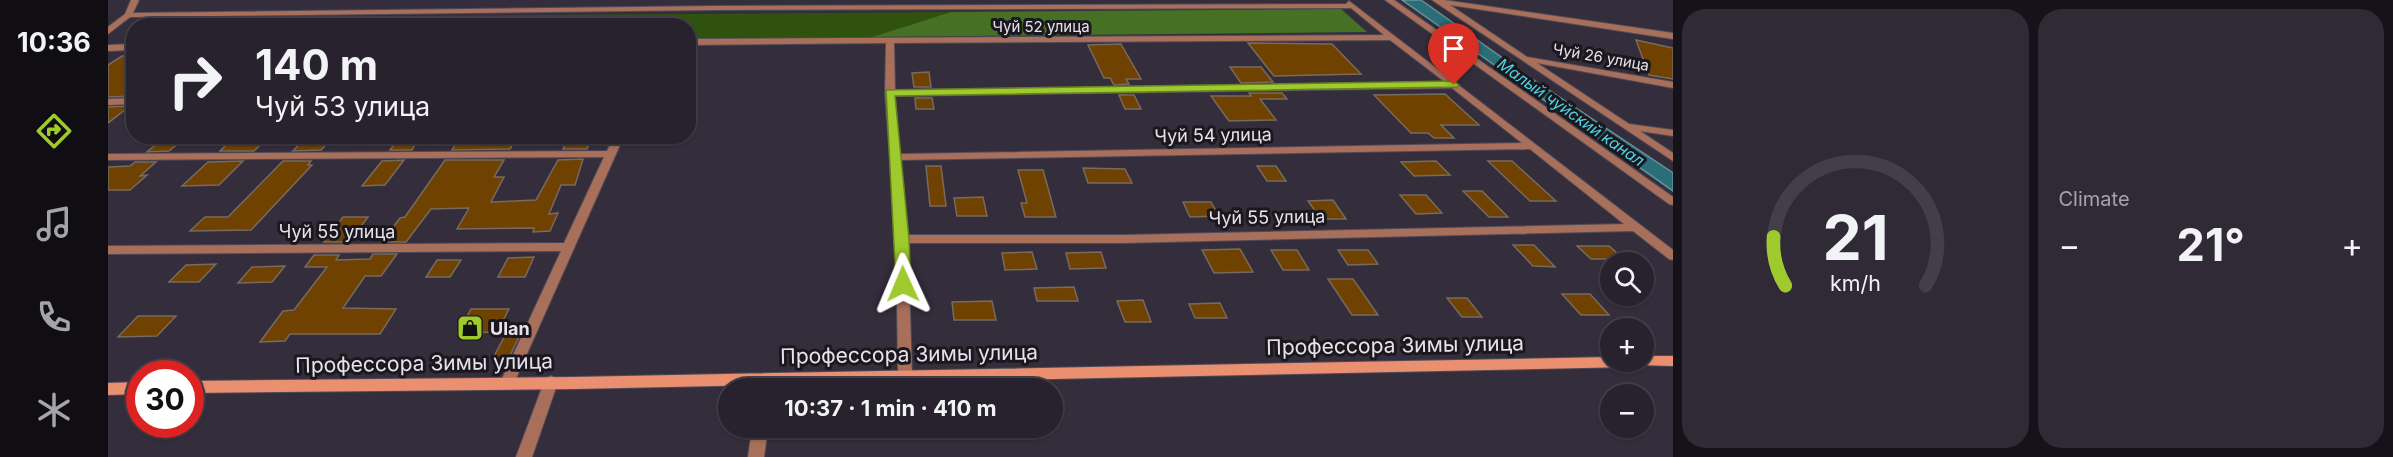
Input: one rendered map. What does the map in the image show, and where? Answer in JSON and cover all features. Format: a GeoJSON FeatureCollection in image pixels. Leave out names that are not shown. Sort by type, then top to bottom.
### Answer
{"type":"FeatureCollection","features":[{"type":"Feature","properties":{"kind":"street"},"geometry":{"type":"LineString","coordinates":[[108,32],[128,15],[135,0]]}},
{"type":"Feature","properties":{"kind":"street"},"geometry":{"type":"LineString","coordinates":[[1389,0],[1673,202]]}},
{"type":"Feature","properties":{"kind":"street"},"geometry":{"type":"LineString","coordinates":[[1437,1],[1673,36]]}},
{"type":"Feature","properties":{"kind":"street"},"geometry":{"type":"LineString","coordinates":[[1437,1],[1673,158]]}},
{"type":"Feature","properties":{"kind":"street"},"geometry":{"type":"LineString","coordinates":[[128,15],[715,4],[920,8],[1349,3],[1673,256]]}},
{"type":"Feature","properties":{"kind":"street","name":"Чуй 52 улица"},"geometry":{"type":"LineString","coordinates":[[696,42],[1393,37]]}},
{"type":"Feature","properties":{"kind":"street"},"geometry":{"type":"LineString","coordinates":[[890,40],[890,93],[902,239],[905,375]]}},
{"type":"Feature","properties":{"kind":"street"},"geometry":{"type":"LineString","coordinates":[[108,48],[126,47]]}},
{"type":"Feature","properties":{"kind":"street","name":"Чуй 26 улица"},"geometry":{"type":"LineString","coordinates":[[1523,58],[1673,85]]}},
{"type":"Feature","properties":{"kind":"street"},"geometry":{"type":"LineString","coordinates":[[890,93],[1454,85]]}},
{"type":"Feature","properties":{"kind":"street"},"geometry":{"type":"LineString","coordinates":[[108,102],[126,101]]}},
{"type":"Feature","properties":{"kind":"street"},"geometry":{"type":"LineString","coordinates":[[1626,127],[1673,133]]}},
{"type":"Feature","properties":{"kind":"street"},"geometry":{"type":"LineString","coordinates":[[507,383],[615,144]]}},
{"type":"Feature","properties":{"kind":"street","name":"Чуй 54 улица"},"geometry":{"type":"LineString","coordinates":[[895,157],[1532,146]]}},
{"type":"Feature","properties":{"kind":"street"},"geometry":{"type":"LineString","coordinates":[[108,158],[611,154]]}},
{"type":"Feature","properties":{"kind":"street","name":"Чуй 55 улица"},"geometry":{"type":"LineString","coordinates":[[902,239],[1123,239],[1634,227]]}},
{"type":"Feature","properties":{"kind":"street","name":"Чуй 55 улица"},"geometry":{"type":"LineString","coordinates":[[108,250],[567,247]]}},
{"type":"Feature","properties":{"kind":"street"},"geometry":{"type":"LineString","coordinates":[[1654,361],[1673,361]]}},
{"type":"Feature","properties":{"kind":"street","name":"Профессора Зимы улица"},"geometry":{"type":"LineString","coordinates":[[853,378],[905,375],[1600,363]]}},
{"type":"Feature","properties":{"kind":"street"},"geometry":{"type":"LineString","coordinates":[[524,457],[551,382]]}},
{"type":"Feature","properties":{"kind":"street","name":"Профессора Зимы улица"},"geometry":{"type":"LineString","coordinates":[[204,387],[551,382],[718,383]]}},
{"type":"Feature","properties":{"kind":"street"},"geometry":{"type":"LineString","coordinates":[[108,389],[126,388]]}},
{"type":"Feature","properties":{"kind":"street"},"geometry":{"type":"LineString","coordinates":[[756,457],[759,438]]}},
{"type":"Feature","properties":{"kind":"green space"},"geometry":{"type":"Polygon","coordinates":[[[1341,9],[1367,32],[872,37],[951,12],[1341,9]]]}},
{"type":"Feature","properties":{"kind":"green space"},"geometry":{"type":"Polygon","coordinates":[[[951,12],[872,37],[696,38],[696,18],[149,18],[951,12]]]}},
{"type":"Feature","properties":{"kind":"water","name":"Малый чуйский канал"},"geometry":{"type":"Polygon","coordinates":[[[1402,0],[1421,0],[1528,76],[1673,173],[1673,191],[1402,0]]]}},
{"type":"Feature","properties":{"kind":"building"},"geometry":{"type":"Polygon","coordinates":[[[1636,40],[1673,48],[1673,79],[1649,75],[1636,40]]]}},
{"type":"Feature","properties":{"kind":"building"},"geometry":{"type":"Polygon","coordinates":[[[1248,43],[1332,44],[1361,74],[1274,76],[1248,43]]]}},
{"type":"Feature","properties":{"kind":"building"},"geometry":{"type":"Polygon","coordinates":[[[1121,44],[1141,79],[1126,79],[1129,84],[1114,85],[1110,78],[1104,78],[1088,45],[1121,44]]]}},
{"type":"Feature","properties":{"kind":"building"},"geometry":{"type":"Polygon","coordinates":[[[126,56],[126,96],[108,97],[108,65],[126,56]]]}},
{"type":"Feature","properties":{"kind":"building"},"geometry":{"type":"Polygon","coordinates":[[[1230,67],[1261,67],[1273,82],[1241,83],[1230,67]]]}},
{"type":"Feature","properties":{"kind":"building"},"geometry":{"type":"Polygon","coordinates":[[[929,72],[931,87],[914,87],[912,73],[929,72]]]}},
{"type":"Feature","properties":{"kind":"building"},"geometry":{"type":"Polygon","coordinates":[[[1249,93],[1282,93],[1287,99],[1260,99],[1276,120],[1229,121],[1211,96],[1251,96],[1249,93]]]}},
{"type":"Feature","properties":{"kind":"building"},"geometry":{"type":"Polygon","coordinates":[[[1445,94],[1479,125],[1441,125],[1454,138],[1434,138],[1428,133],[1411,133],[1374,95],[1445,94]]]}},
{"type":"Feature","properties":{"kind":"building"},"geometry":{"type":"Polygon","coordinates":[[[1119,95],[1134,95],[1141,109],[1125,109],[1119,95]]]}},
{"type":"Feature","properties":{"kind":"building"},"geometry":{"type":"Polygon","coordinates":[[[915,98],[932,98],[934,109],[916,109],[915,98]]]}},
{"type":"Feature","properties":{"kind":"building"},"geometry":{"type":"Polygon","coordinates":[[[126,106],[126,109],[108,123],[108,107],[126,106]]]}},
{"type":"Feature","properties":{"kind":"building"},"geometry":{"type":"Polygon","coordinates":[[[157,144],[178,144],[169,151],[147,152],[157,144]]]}},
{"type":"Feature","properties":{"kind":"building"},"geometry":{"type":"Polygon","coordinates":[[[227,144],[261,144],[254,151],[220,151],[227,144]]]}},
{"type":"Feature","properties":{"kind":"building"},"geometry":{"type":"Polygon","coordinates":[[[300,144],[327,144],[321,150],[293,151],[300,144]]]}},
{"type":"Feature","properties":{"kind":"building"},"geometry":{"type":"Polygon","coordinates":[[[395,144],[415,144],[412,150],[390,150],[395,144]]]}},
{"type":"Feature","properties":{"kind":"building"},"geometry":{"type":"Polygon","coordinates":[[[456,144],[513,144],[510,149],[452,150],[456,144]]]}},
{"type":"Feature","properties":{"kind":"building"},"geometry":{"type":"Polygon","coordinates":[[[565,144],[589,144],[587,149],[563,149],[565,144]]]}},
{"type":"Feature","properties":{"kind":"building"},"geometry":{"type":"Polygon","coordinates":[[[583,159],[575,185],[561,185],[549,214],[558,213],[550,231],[533,232],[534,228],[457,229],[469,208],[431,209],[406,242],[382,242],[400,218],[405,217],[445,160],[504,160],[494,177],[504,177],[491,202],[536,200],[558,160],[583,159]]]}},
{"type":"Feature","properties":{"kind":"building"},"geometry":{"type":"Polygon","coordinates":[[[404,160],[385,185],[362,186],[382,161],[404,160]]]}},
{"type":"Feature","properties":{"kind":"building"},"geometry":{"type":"Polygon","coordinates":[[[243,161],[219,185],[182,186],[208,162],[243,161]]]}},
{"type":"Feature","properties":{"kind":"building"},"geometry":{"type":"Polygon","coordinates":[[[283,161],[311,161],[308,165],[312,165],[251,230],[190,231],[205,217],[228,217],[283,161]]]}},
{"type":"Feature","properties":{"kind":"building"},"geometry":{"type":"Polygon","coordinates":[[[1436,161],[1450,175],[1414,176],[1401,162],[1436,161]]]}},
{"type":"Feature","properties":{"kind":"building"},"geometry":{"type":"Polygon","coordinates":[[[1488,161],[1512,161],[1556,201],[1530,201],[1488,161]]]}},
{"type":"Feature","properties":{"kind":"building"},"geometry":{"type":"Polygon","coordinates":[[[135,162],[156,162],[140,176],[147,175],[130,190],[108,190],[108,167],[130,166],[135,162]]]}},
{"type":"Feature","properties":{"kind":"building"},"geometry":{"type":"Polygon","coordinates":[[[926,166],[941,166],[946,206],[930,206],[926,166]]]}},
{"type":"Feature","properties":{"kind":"building"},"geometry":{"type":"Polygon","coordinates":[[[1257,166],[1276,166],[1286,181],[1267,181],[1257,166]]]}},
{"type":"Feature","properties":{"kind":"building"},"geometry":{"type":"Polygon","coordinates":[[[1083,168],[1125,169],[1132,183],[1088,183],[1083,168]]]}},
{"type":"Feature","properties":{"kind":"building"},"geometry":{"type":"Polygon","coordinates":[[[1018,170],[1043,170],[1056,217],[1025,217],[1021,203],[1027,203],[1018,170]]]}},
{"type":"Feature","properties":{"kind":"building"},"geometry":{"type":"Polygon","coordinates":[[[1463,191],[1482,191],[1508,217],[1489,217],[1463,191]]]}},
{"type":"Feature","properties":{"kind":"building"},"geometry":{"type":"Polygon","coordinates":[[[1400,195],[1426,195],[1442,213],[1416,214],[1400,195]]]}},
{"type":"Feature","properties":{"kind":"building"},"geometry":{"type":"Polygon","coordinates":[[[983,197],[987,216],[957,216],[954,198],[983,197]]]}},
{"type":"Feature","properties":{"kind":"building"},"geometry":{"type":"Polygon","coordinates":[[[1333,200],[1346,219],[1321,219],[1308,201],[1333,200]]]}},
{"type":"Feature","properties":{"kind":"building"},"geometry":{"type":"Polygon","coordinates":[[[1183,202],[1211,202],[1219,216],[1190,217],[1183,202]]]}},
{"type":"Feature","properties":{"kind":"building"},"geometry":{"type":"Polygon","coordinates":[[[343,217],[368,217],[349,242],[324,242],[343,217]]]}},
{"type":"Feature","properties":{"kind":"building"},"geometry":{"type":"Polygon","coordinates":[[[1513,245],[1534,245],[1555,267],[1533,266],[1513,245]]]}},
{"type":"Feature","properties":{"kind":"building"},"geometry":{"type":"Polygon","coordinates":[[[1577,246],[1609,246],[1616,252],[1600,252],[1600,259],[1591,259],[1577,246]]]}},
{"type":"Feature","properties":{"kind":"building"},"geometry":{"type":"Polygon","coordinates":[[[1240,249],[1253,272],[1214,273],[1202,250],[1240,249]]]}},
{"type":"Feature","properties":{"kind":"building"},"geometry":{"type":"Polygon","coordinates":[[[1271,250],[1297,250],[1309,270],[1283,270],[1271,250]]]}},
{"type":"Feature","properties":{"kind":"building"},"geometry":{"type":"Polygon","coordinates":[[[1338,250],[1368,250],[1378,264],[1348,265],[1338,250]]]}},
{"type":"Feature","properties":{"kind":"building"},"geometry":{"type":"Polygon","coordinates":[[[1032,252],[1037,269],[1005,270],[1002,253],[1032,252]]]}},
{"type":"Feature","properties":{"kind":"building"},"geometry":{"type":"Polygon","coordinates":[[[1101,252],[1106,268],[1070,269],[1066,253],[1101,252]]]}},
{"type":"Feature","properties":{"kind":"building"},"geometry":{"type":"Polygon","coordinates":[[[373,254],[397,254],[381,276],[365,276],[343,308],[396,309],[380,334],[290,334],[285,341],[260,342],[283,311],[294,310],[327,267],[305,267],[314,255],[339,255],[336,260],[370,259],[373,254]]]}},
{"type":"Feature","properties":{"kind":"building"},"geometry":{"type":"Polygon","coordinates":[[[534,257],[525,277],[498,277],[508,258],[534,257]]]}},
{"type":"Feature","properties":{"kind":"building"},"geometry":{"type":"Polygon","coordinates":[[[437,260],[461,260],[450,277],[426,277],[437,260]]]}},
{"type":"Feature","properties":{"kind":"building"},"geometry":{"type":"Polygon","coordinates":[[[216,264],[199,282],[169,282],[186,265],[216,264]]]}},
{"type":"Feature","properties":{"kind":"building"},"geometry":{"type":"Polygon","coordinates":[[[285,266],[272,282],[238,283],[252,267],[285,266]]]}},
{"type":"Feature","properties":{"kind":"building"},"geometry":{"type":"Polygon","coordinates":[[[1328,279],[1353,279],[1378,315],[1352,315],[1328,279]]]}},
{"type":"Feature","properties":{"kind":"building"},"geometry":{"type":"Polygon","coordinates":[[[1074,287],[1078,301],[1037,301],[1034,288],[1074,287]]]}},
{"type":"Feature","properties":{"kind":"building"},"geometry":{"type":"Polygon","coordinates":[[[1562,294],[1590,294],[1609,315],[1581,315],[1562,294]]]}},
{"type":"Feature","properties":{"kind":"building"},"geometry":{"type":"Polygon","coordinates":[[[1447,298],[1467,298],[1482,317],[1462,317],[1447,298]]]}},
{"type":"Feature","properties":{"kind":"building"},"geometry":{"type":"Polygon","coordinates":[[[1143,300],[1151,322],[1125,322],[1117,301],[1143,300]]]}},
{"type":"Feature","properties":{"kind":"building"},"geometry":{"type":"Polygon","coordinates":[[[992,301],[996,320],[954,320],[952,302],[992,301]]]}},
{"type":"Feature","properties":{"kind":"building"},"geometry":{"type":"Polygon","coordinates":[[[1220,303],[1227,318],[1195,318],[1189,304],[1220,303]]]}},
{"type":"Feature","properties":{"kind":"building"},"geometry":{"type":"Polygon","coordinates":[[[471,309],[509,309],[497,332],[458,333],[471,309]]]}},
{"type":"Feature","properties":{"kind":"building"},"geometry":{"type":"Polygon","coordinates":[[[138,316],[176,316],[157,336],[118,337],[138,316]]]}},
{"type":"Feature","properties":{"kind":"building"},"geometry":{"type":"Polygon","coordinates":[[[509,328],[523,328],[508,360],[492,360],[509,328]]]}},
{"type":"Feature","properties":{"kind":"place","name":"Ulan"},"geometry":{"type":"Point","coordinates":[470,328]}},
{"type":"Feature","properties":{"kind":"route"},"geometry":{"type":"LineString","coordinates":[[903,284],[902,239],[890,93],[1454,85]]}}]}
